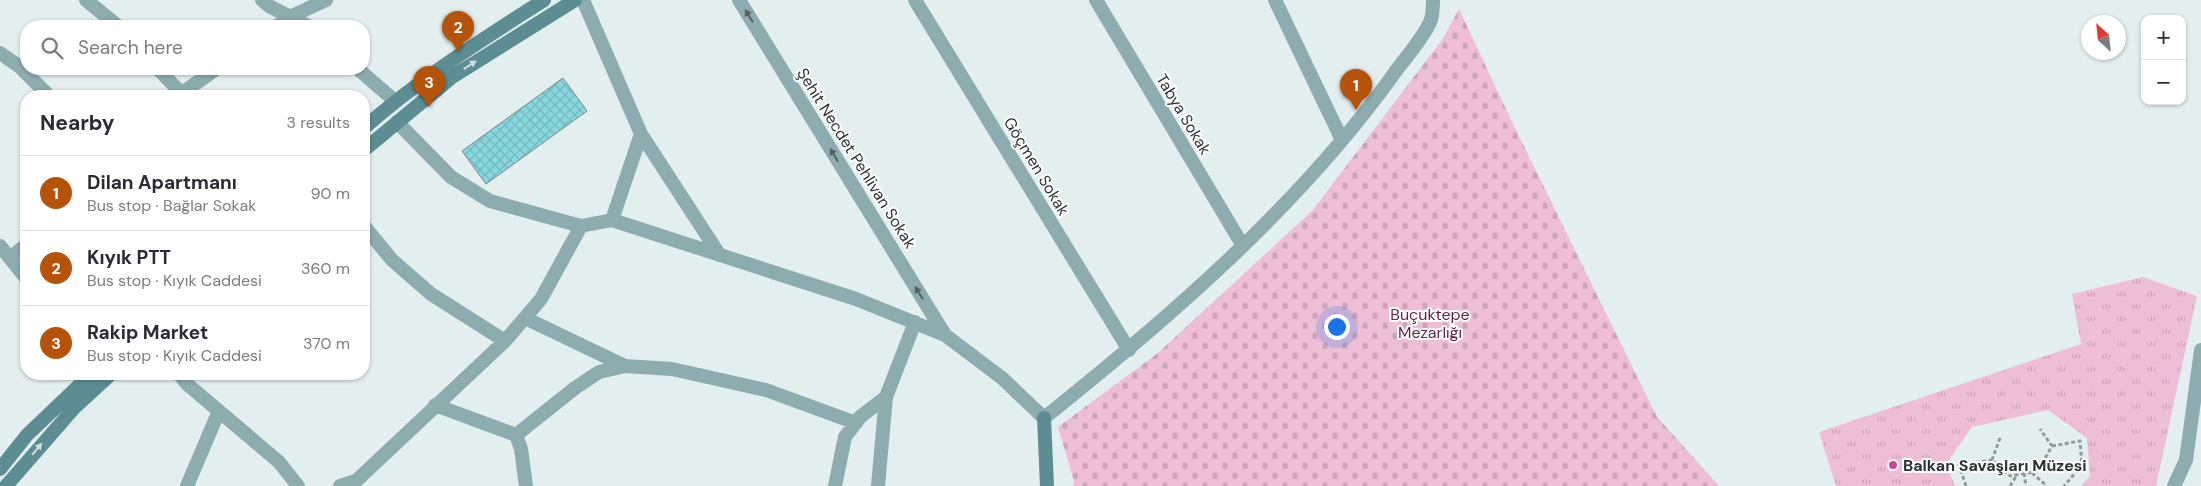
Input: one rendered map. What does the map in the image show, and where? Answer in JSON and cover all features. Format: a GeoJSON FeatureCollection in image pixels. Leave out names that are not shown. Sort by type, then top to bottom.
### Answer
{"type":"FeatureCollection","features":[{"type":"Feature","properties":{"kind":"main road"},"geometry":{"type":"LineString","coordinates":[[370,123],[395,101],[496,30],[544,0]]}},
{"type":"Feature","properties":{"kind":"main road"},"geometry":{"type":"LineString","coordinates":[[370,145],[452,77],[575,0]]}},
{"type":"Feature","properties":{"kind":"main road"},"geometry":{"type":"LineString","coordinates":[[384,110],[397,122]]}},
{"type":"Feature","properties":{"kind":"main road"},"geometry":{"type":"LineString","coordinates":[[0,469],[27,435],[84,380]]}},
{"type":"Feature","properties":{"kind":"main road"},"geometry":{"type":"LineString","coordinates":[[6,486],[75,407],[104,380]]}},
{"type":"Feature","properties":{"kind":"main road"},"geometry":{"type":"LineString","coordinates":[[1044,418],[1047,486]]}},
{"type":"Feature","properties":{"kind":"street"},"geometry":{"type":"LineString","coordinates":[[86,0],[111,20]]}},
{"type":"Feature","properties":{"kind":"street"},"geometry":{"type":"LineString","coordinates":[[262,0],[296,20]]}},
{"type":"Feature","properties":{"kind":"street"},"geometry":{"type":"LineString","coordinates":[[286,20],[326,0]]}},
{"type":"Feature","properties":{"kind":"street"},"geometry":{"type":"LineString","coordinates":[[584,0],[641,134],[719,254]]}},
{"type":"Feature","properties":{"kind":"street","name":"Şehit Necdet Pehlivan Sokak"},"geometry":{"type":"LineString","coordinates":[[739,0],[944,335]]}},
{"type":"Feature","properties":{"kind":"street","name":"Göçmen Sokak"},"geometry":{"type":"LineString","coordinates":[[915,0],[1128,350]]}},
{"type":"Feature","properties":{"kind":"street","name":"Tabya Sokak"},"geometry":{"type":"LineString","coordinates":[[1096,0],[1242,246]]}},
{"type":"Feature","properties":{"kind":"street"},"geometry":{"type":"LineString","coordinates":[[1275,0],[1342,140]]}},
{"type":"Feature","properties":{"kind":"street"},"geometry":{"type":"LineString","coordinates":[[397,122],[451,178],[490,201],[581,226],[612,220],[856,299],[944,335],[1002,378],[1044,418],[1128,350],[1242,246],[1342,140],[1381,91],[1431,22],[1434,0]]}},
{"type":"Feature","properties":{"kind":"street"},"geometry":{"type":"LineString","coordinates":[[0,53],[20,67]]}},
{"type":"Feature","properties":{"kind":"street"},"geometry":{"type":"LineString","coordinates":[[28,75],[44,90]]}},
{"type":"Feature","properties":{"kind":"street"},"geometry":{"type":"LineString","coordinates":[[163,75],[177,90]]}},
{"type":"Feature","properties":{"kind":"street"},"geometry":{"type":"LineString","coordinates":[[188,90],[208,75]]}},
{"type":"Feature","properties":{"kind":"street"},"geometry":{"type":"LineString","coordinates":[[365,75],[395,101]]}},
{"type":"Feature","properties":{"kind":"street"},"geometry":{"type":"LineString","coordinates":[[612,220],[641,134]]}},
{"type":"Feature","properties":{"kind":"street"},"geometry":{"type":"LineString","coordinates":[[340,486],[356,481],[435,405],[505,342],[541,299],[581,226]]}},
{"type":"Feature","properties":{"kind":"street"},"geometry":{"type":"LineString","coordinates":[[370,233],[392,260],[431,294],[505,342]]}},
{"type":"Feature","properties":{"kind":"street"},"geometry":{"type":"LineString","coordinates":[[0,246],[20,270]]}},
{"type":"Feature","properties":{"kind":"street"},"geometry":{"type":"LineString","coordinates":[[10,258],[20,250]]}},
{"type":"Feature","properties":{"kind":"street"},"geometry":{"type":"LineString","coordinates":[[525,318],[625,366]]}},
{"type":"Feature","properties":{"kind":"street"},"geometry":{"type":"LineString","coordinates":[[878,486],[886,397],[915,322]]}},
{"type":"Feature","properties":{"kind":"street"},"geometry":{"type":"LineString","coordinates":[[2174,486],[2186,460],[2201,350]]}},
{"type":"Feature","properties":{"kind":"street"},"geometry":{"type":"LineString","coordinates":[[516,435],[575,388],[600,372],[625,366],[672,369],[766,390],[856,423]]}},
{"type":"Feature","properties":{"kind":"street"},"geometry":{"type":"LineString","coordinates":[[185,380],[279,462],[298,486]]}},
{"type":"Feature","properties":{"kind":"street"},"geometry":{"type":"LineString","coordinates":[[835,486],[845,437],[856,423],[886,397]]}},
{"type":"Feature","properties":{"kind":"street"},"geometry":{"type":"LineString","coordinates":[[435,405],[516,435]]}},
{"type":"Feature","properties":{"kind":"street"},"geometry":{"type":"LineString","coordinates":[[187,486],[219,411]]}},
{"type":"Feature","properties":{"kind":"street"},"geometry":{"type":"LineString","coordinates":[[516,435],[521,449],[526,486]]}},
{"type":"Feature","properties":{"kind":"path"},"geometry":{"type":"LineString","coordinates":[[2040,429],[2052,446]]}},
{"type":"Feature","properties":{"kind":"path"},"geometry":{"type":"LineString","coordinates":[[1992,460],[2000,438]]}},
{"type":"Feature","properties":{"kind":"path"},"geometry":{"type":"LineString","coordinates":[[2052,446],[2080,441],[2082,465],[2064,486]]}},
{"type":"Feature","properties":{"kind":"path"},"geometry":{"type":"LineString","coordinates":[[1992,460],[2010,476],[2038,471],[2052,446]]}},
{"type":"Feature","properties":{"kind":"path"},"geometry":{"type":"LineString","coordinates":[[1966,486],[1959,465],[1992,460]]}},
{"type":"Feature","properties":{"kind":"path"},"geometry":{"type":"LineString","coordinates":[[2031,472],[2047,486]]}},
{"type":"Feature","properties":{"kind":"path"},"geometry":{"type":"LineString","coordinates":[[2024,473],[2026,486]]}},
{"type":"Feature","properties":{"kind":"path"},"geometry":{"type":"LineString","coordinates":[[2010,486],[2017,474]]}},
{"type":"Feature","properties":{"kind":"green space","name":"Buçuktepe Mezarlığı"},"geometry":{"type":"Polygon","coordinates":[[[1459,9],[1511,120],[1657,417],[1719,486],[1073,486],[1074,481],[1058,427],[1158,353],[1312,211],[1442,40],[1459,9]]]}},
{"type":"Feature","properties":{"kind":"green space"},"geometry":{"type":"Polygon","coordinates":[[[2143,277],[2197,296],[2156,486],[2081,486],[2090,476],[2087,438],[2048,410],[1972,427],[1946,464],[1955,486],[1836,486],[1819,432],[2081,344],[2072,294],[2143,277]]]}},
{"type":"Feature","properties":{"kind":"building"},"geometry":{"type":"Polygon","coordinates":[[[563,78],[587,111],[486,184],[462,151],[563,78]]]}},
{"type":"Feature","properties":{"kind":"place","name":"Kıyık PTT"},"geometry":{"type":"Point","coordinates":[458,52]}},
{"type":"Feature","properties":{"kind":"place","name":"Rakip Market"},"geometry":{"type":"Point","coordinates":[429,107]}},
{"type":"Feature","properties":{"kind":"place","name":"Dilan Apartmanı"},"geometry":{"type":"Point","coordinates":[1356,110]}},
{"type":"Feature","properties":{"kind":"place","name":"Balkan Savaşları Müzesi"},"geometry":{"type":"Point","coordinates":[1893,465]}}]}
